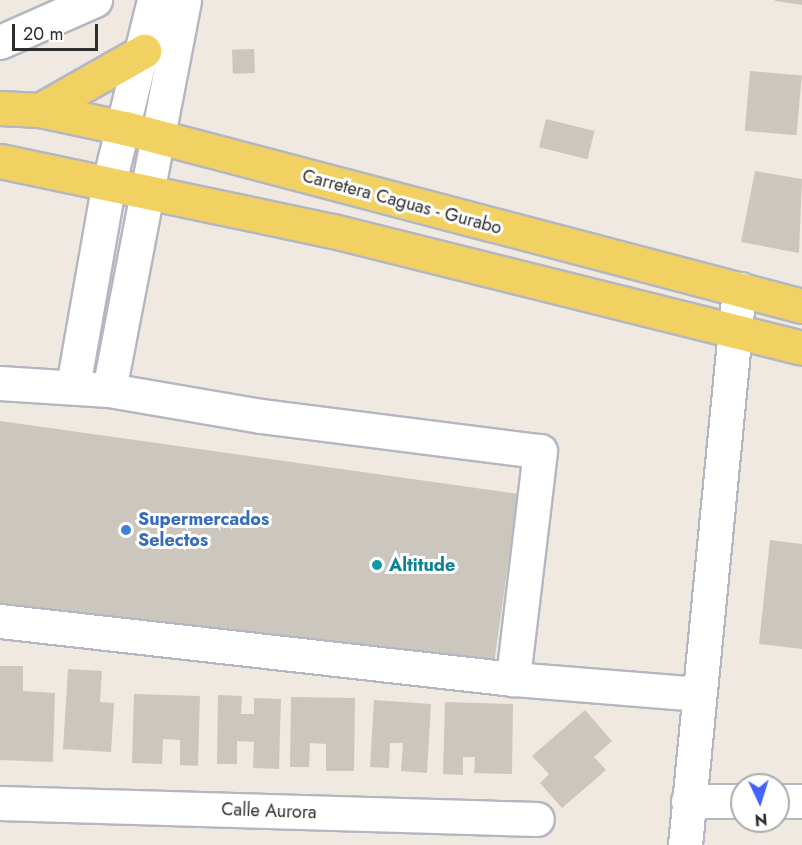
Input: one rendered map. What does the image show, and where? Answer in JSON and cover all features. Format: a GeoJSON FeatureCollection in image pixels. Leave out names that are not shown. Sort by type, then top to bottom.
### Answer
{"type":"FeatureCollection","features":[{"type":"Feature","properties":{"kind":"main road"},"geometry":{"type":"LineString","coordinates":[[40,110],[144,51]]}},
{"type":"Feature","properties":{"kind":"main road","name":"Carretera Caguas - Gurabo"},"geometry":{"type":"LineString","coordinates":[[0,108],[40,110],[125,128],[802,306]]}},
{"type":"Feature","properties":{"kind":"main road"},"geometry":{"type":"LineString","coordinates":[[0,161],[109,182],[333,231],[802,348]]}},
{"type":"Feature","properties":{"kind":"street"},"geometry":{"type":"LineString","coordinates":[[0,42],[95,0]]}},
{"type":"Feature","properties":{"kind":"street"},"geometry":{"type":"LineString","coordinates":[[73,386],[109,182],[125,128],[154,0]]}},
{"type":"Feature","properties":{"kind":"street"},"geometry":{"type":"LineString","coordinates":[[109,390],[184,0]]}},
{"type":"Feature","properties":{"kind":"street"},"geometry":{"type":"LineString","coordinates":[[685,845],[739,289]]}},
{"type":"Feature","properties":{"kind":"street"},"geometry":{"type":"LineString","coordinates":[[0,383],[109,390],[261,416],[540,452],[513,680]]}},
{"type":"Feature","properties":{"kind":"street"},"geometry":{"type":"LineString","coordinates":[[0,621],[513,680],[698,694]]}},
{"type":"Feature","properties":{"kind":"street"},"geometry":{"type":"LineString","coordinates":[[688,801],[730,801]]}},
{"type":"Feature","properties":{"kind":"street","name":"Calle Aurora"},"geometry":{"type":"LineString","coordinates":[[0,803],[537,819]]}},
{"type":"Feature","properties":{"kind":"building"},"geometry":{"type":"Polygon","coordinates":[[[775,0],[802,0],[802,5],[775,1],[775,0]]]}},
{"type":"Feature","properties":{"kind":"building"},"geometry":{"type":"Polygon","coordinates":[[[254,49],[255,73],[233,74],[232,50],[254,49]]]}},
{"type":"Feature","properties":{"kind":"building"},"geometry":{"type":"Polygon","coordinates":[[[750,71],[802,76],[797,135],[745,131],[750,71]]]}},
{"type":"Feature","properties":{"kind":"building"},"geometry":{"type":"Polygon","coordinates":[[[546,119],[595,131],[587,159],[539,147],[546,119]]]}},
{"type":"Feature","properties":{"kind":"building"},"geometry":{"type":"Polygon","coordinates":[[[755,171],[802,179],[799,253],[741,242],[755,171]]]}},
{"type":"Feature","properties":{"kind":"building"},"geometry":{"type":"Polygon","coordinates":[[[0,421],[518,494],[493,674],[0,605],[0,421]]]}},
{"type":"Feature","properties":{"kind":"building"},"geometry":{"type":"Polygon","coordinates":[[[770,540],[802,544],[802,649],[759,644],[770,540]]]}},
{"type":"Feature","properties":{"kind":"building"},"geometry":{"type":"Polygon","coordinates":[[[0,666],[23,666],[23,691],[55,693],[53,762],[0,760],[0,666]]]}},
{"type":"Feature","properties":{"kind":"building"},"geometry":{"type":"Polygon","coordinates":[[[68,669],[102,671],[100,702],[114,703],[111,752],[63,749],[68,669]]]}},
{"type":"Feature","properties":{"kind":"building"},"geometry":{"type":"Polygon","coordinates":[[[134,694],[200,696],[198,766],[180,765],[180,740],[163,739],[162,764],[132,763],[134,694]]]}},
{"type":"Feature","properties":{"kind":"building"},"geometry":{"type":"Polygon","coordinates":[[[218,695],[242,696],[241,714],[254,714],[254,698],[281,699],[279,769],[253,768],[254,742],[237,741],[237,764],[217,764],[218,695]]]}},
{"type":"Feature","properties":{"kind":"building"},"geometry":{"type":"Polygon","coordinates":[[[291,697],[355,698],[354,771],[326,771],[326,744],[310,743],[309,767],[290,767],[291,697]]]}},
{"type":"Feature","properties":{"kind":"building"},"geometry":{"type":"Polygon","coordinates":[[[374,700],[431,704],[427,773],[401,771],[403,743],[390,743],[389,768],[370,767],[374,700]]]}},
{"type":"Feature","properties":{"kind":"building"},"geometry":{"type":"Polygon","coordinates":[[[445,702],[513,704],[512,774],[474,773],[475,757],[463,757],[463,775],[443,774],[445,702]]]}},
{"type":"Feature","properties":{"kind":"building"},"geometry":{"type":"Polygon","coordinates":[[[585,710],[612,741],[594,757],[606,770],[562,808],[540,783],[549,774],[532,756],[585,710]]]}},
{"type":"Feature","properties":{"kind":"place","name":"Supermercados Selectos"},"geometry":{"type":"Point","coordinates":[126,530]}},
{"type":"Feature","properties":{"kind":"place","name":"Altitude"},"geometry":{"type":"Point","coordinates":[377,565]}}]}
